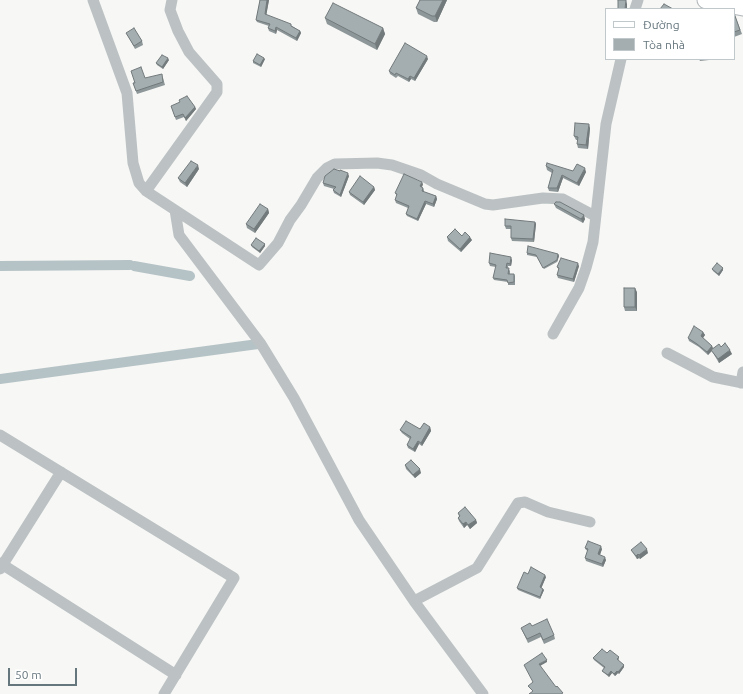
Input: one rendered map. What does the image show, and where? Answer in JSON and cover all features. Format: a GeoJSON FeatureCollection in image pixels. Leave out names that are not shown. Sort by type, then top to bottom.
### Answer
{"type":"FeatureCollection","features":[{"type":"Feature","properties":{"kind":"main road"},"geometry":{"type":"LineString","coordinates":[[706,0],[743,7]]}},
{"type":"Feature","properties":{"kind":"street"},"geometry":{"type":"LineString","coordinates":[[93,0],[126,88],[133,164],[139,183],[146,191],[259,265],[278,243],[290,220],[317,178],[327,168],[335,164],[376,163],[392,165],[421,175],[437,184],[485,204],[493,205],[543,198],[563,199],[595,216]]}},
{"type":"Feature","properties":{"kind":"street"},"geometry":{"type":"LineString","coordinates":[[146,191],[217,92],[217,84],[189,52],[178,31],[170,10],[172,0]]}},
{"type":"Feature","properties":{"kind":"street"},"geometry":{"type":"LineString","coordinates":[[553,334],[578,288],[586,268],[593,242],[606,124],[621,60]]}},
{"type":"Feature","properties":{"kind":"street"},"geometry":{"type":"LineString","coordinates":[[176,210],[179,236],[261,344],[294,398],[359,520],[414,601],[483,694]]}},
{"type":"Feature","properties":{"kind":"street"},"geometry":{"type":"LineString","coordinates":[[667,353],[713,377],[742,379]]}},
{"type":"Feature","properties":{"kind":"street"},"geometry":{"type":"LineString","coordinates":[[0,435],[234,578],[164,694]]}},
{"type":"Feature","properties":{"kind":"street"},"geometry":{"type":"LineString","coordinates":[[61,472],[1,566],[176,675]]}},
{"type":"Feature","properties":{"kind":"street"},"geometry":{"type":"LineString","coordinates":[[414,601],[477,568],[518,503],[525,502],[548,512],[590,522]]}},
{"type":"Feature","properties":{"kind":"building"},"geometry":{"type":"Polygon","coordinates":[[[260,0],[267,0],[265,14],[291,24],[291,26],[300,31],[296,38],[276,27],[275,31],[268,28],[270,24],[256,20],[260,0]]]}},
{"type":"Feature","properties":{"kind":"building"},"geometry":{"type":"Polygon","coordinates":[[[420,0],[443,0],[435,16],[432,16],[416,8],[420,0]]]}},
{"type":"Feature","properties":{"kind":"building"},"geometry":{"type":"Polygon","coordinates":[[[618,0],[626,0],[625,8],[618,8],[618,0]]]}},
{"type":"Feature","properties":{"kind":"building"},"geometry":{"type":"Polygon","coordinates":[[[333,3],[383,28],[375,44],[325,18],[333,3]]]}},
{"type":"Feature","properties":{"kind":"building"},"geometry":{"type":"Polygon","coordinates":[[[664,4],[671,8],[661,8],[664,4]]]}},
{"type":"Feature","properties":{"kind":"building"},"geometry":{"type":"Polygon","coordinates":[[[735,16],[740,30],[735,32],[735,16]]]}},
{"type":"Feature","properties":{"kind":"building"},"geometry":{"type":"Polygon","coordinates":[[[134,28],[142,41],[134,46],[126,33],[134,28]]]}},
{"type":"Feature","properties":{"kind":"building"},"geometry":{"type":"Polygon","coordinates":[[[405,43],[427,56],[414,78],[410,76],[408,79],[396,73],[395,75],[389,71],[405,43]]]}},
{"type":"Feature","properties":{"kind":"building"},"geometry":{"type":"Polygon","coordinates":[[[257,54],[264,58],[260,65],[253,61],[257,54]]]}},
{"type":"Feature","properties":{"kind":"building"},"geometry":{"type":"Polygon","coordinates":[[[162,55],[168,58],[162,67],[156,63],[162,55]]]}},
{"type":"Feature","properties":{"kind":"building"},"geometry":{"type":"Polygon","coordinates":[[[141,67],[145,78],[162,74],[163,82],[136,91],[131,71],[141,67]]]}},
{"type":"Feature","properties":{"kind":"building"},"geometry":{"type":"Polygon","coordinates":[[[187,96],[195,107],[185,118],[183,114],[175,117],[171,106],[180,102],[179,100],[187,96]]]}},
{"type":"Feature","properties":{"kind":"building"},"geometry":{"type":"Polygon","coordinates":[[[575,123],[589,124],[586,145],[577,144],[578,137],[574,136],[575,123]]]}},
{"type":"Feature","properties":{"kind":"building"},"geometry":{"type":"Polygon","coordinates":[[[191,161],[198,165],[185,183],[178,178],[191,161]]]}},
{"type":"Feature","properties":{"kind":"building"},"geometry":{"type":"Polygon","coordinates":[[[547,163],[573,171],[577,164],[585,168],[577,183],[562,175],[557,188],[548,188],[553,170],[546,166],[547,163]]]}},
{"type":"Feature","properties":{"kind":"building"},"geometry":{"type":"Polygon","coordinates":[[[334,169],[348,173],[340,195],[333,190],[336,187],[323,183],[325,176],[334,169]]]}},
{"type":"Feature","properties":{"kind":"building"},"geometry":{"type":"Polygon","coordinates":[[[404,174],[422,182],[420,186],[423,188],[422,191],[436,196],[433,204],[425,201],[417,219],[406,214],[409,206],[395,200],[397,194],[395,193],[404,174]]]}},
{"type":"Feature","properties":{"kind":"building"},"geometry":{"type":"Polygon","coordinates":[[[360,176],[374,187],[363,202],[349,192],[360,176]]]}},
{"type":"Feature","properties":{"kind":"building"},"geometry":{"type":"Polygon","coordinates":[[[556,202],[560,202],[584,215],[581,219],[554,204],[556,202]]]}},
{"type":"Feature","properties":{"kind":"building"},"geometry":{"type":"Polygon","coordinates":[[[260,204],[268,209],[254,229],[246,224],[260,204]]]}},
{"type":"Feature","properties":{"kind":"building"},"geometry":{"type":"Polygon","coordinates":[[[505,219],[535,222],[533,239],[511,238],[511,226],[505,226],[505,219]]]}},
{"type":"Feature","properties":{"kind":"building"},"geometry":{"type":"Polygon","coordinates":[[[455,229],[462,236],[465,232],[470,237],[460,249],[447,237],[455,229]]]}},
{"type":"Feature","properties":{"kind":"building"},"geometry":{"type":"Polygon","coordinates":[[[256,238],[265,244],[259,251],[251,245],[256,238]]]}},
{"type":"Feature","properties":{"kind":"building"},"geometry":{"type":"Polygon","coordinates":[[[528,246],[558,254],[557,260],[543,268],[536,255],[527,253],[528,246]]]}},
{"type":"Feature","properties":{"kind":"building"},"geometry":{"type":"Polygon","coordinates":[[[490,253],[511,257],[510,264],[507,263],[506,268],[509,268],[508,274],[514,274],[514,282],[508,283],[507,280],[493,278],[496,265],[489,263],[490,253]]]}},
{"type":"Feature","properties":{"kind":"building"},"geometry":{"type":"Polygon","coordinates":[[[561,258],[578,263],[573,279],[557,275],[559,268],[557,267],[561,258]]]}},
{"type":"Feature","properties":{"kind":"building"},"geometry":{"type":"Polygon","coordinates":[[[717,263],[723,268],[718,274],[712,269],[717,263]]]}},
{"type":"Feature","properties":{"kind":"building"},"geometry":{"type":"Polygon","coordinates":[[[624,288],[635,288],[635,307],[624,307],[624,288]]]}},
{"type":"Feature","properties":{"kind":"building"},"geometry":{"type":"Polygon","coordinates":[[[694,326],[703,332],[701,336],[712,346],[707,352],[688,338],[694,326]]]}},
{"type":"Feature","properties":{"kind":"building"},"geometry":{"type":"Polygon","coordinates":[[[725,343],[730,350],[718,359],[711,350],[719,344],[721,347],[725,343]]]}},
{"type":"Feature","properties":{"kind":"building"},"geometry":{"type":"Polygon","coordinates":[[[406,421],[420,429],[424,423],[430,427],[421,443],[418,441],[413,449],[407,445],[411,437],[400,430],[406,421]]]}},
{"type":"Feature","properties":{"kind":"building"},"geometry":{"type":"Polygon","coordinates":[[[411,460],[420,469],[413,475],[405,465],[411,460]]]}},
{"type":"Feature","properties":{"kind":"building"},"geometry":{"type":"Polygon","coordinates":[[[465,507],[476,520],[468,525],[466,522],[463,524],[458,518],[460,516],[458,513],[465,507]]]}},
{"type":"Feature","properties":{"kind":"building"},"geometry":{"type":"Polygon","coordinates":[[[588,541],[601,546],[598,554],[605,557],[602,564],[585,558],[588,549],[585,548],[588,541]]]}},
{"type":"Feature","properties":{"kind":"building"},"geometry":{"type":"Polygon","coordinates":[[[641,542],[647,549],[636,556],[631,550],[641,542]]]}},
{"type":"Feature","properties":{"kind":"building"},"geometry":{"type":"Polygon","coordinates":[[[531,567],[545,575],[540,587],[543,589],[540,597],[517,588],[524,572],[528,574],[531,567]]]}},
{"type":"Feature","properties":{"kind":"building"},"geometry":{"type":"Polygon","coordinates":[[[547,619],[554,635],[543,640],[540,633],[527,639],[521,628],[530,623],[532,626],[547,619]]]}},
{"type":"Feature","properties":{"kind":"building"},"geometry":{"type":"Polygon","coordinates":[[[602,649],[607,653],[610,650],[619,657],[617,659],[624,665],[618,672],[617,671],[614,674],[611,671],[608,675],[602,671],[605,667],[593,658],[602,649]]]}},
{"type":"Feature","properties":{"kind":"building"},"geometry":{"type":"Polygon","coordinates":[[[542,653],[547,660],[539,664],[556,687],[557,686],[563,693],[561,694],[529,694],[533,691],[528,686],[533,682],[524,665],[542,653]]]}},
{"type":"Feature","properties":{"kind":"waterway"},"geometry":{"type":"LineString","coordinates":[[0,266],[130,265]]}},
{"type":"Feature","properties":{"kind":"waterway"},"geometry":{"type":"LineString","coordinates":[[134,266],[190,276]]}},
{"type":"Feature","properties":{"kind":"waterway"},"geometry":{"type":"LineString","coordinates":[[0,379],[258,344]]}}]}
